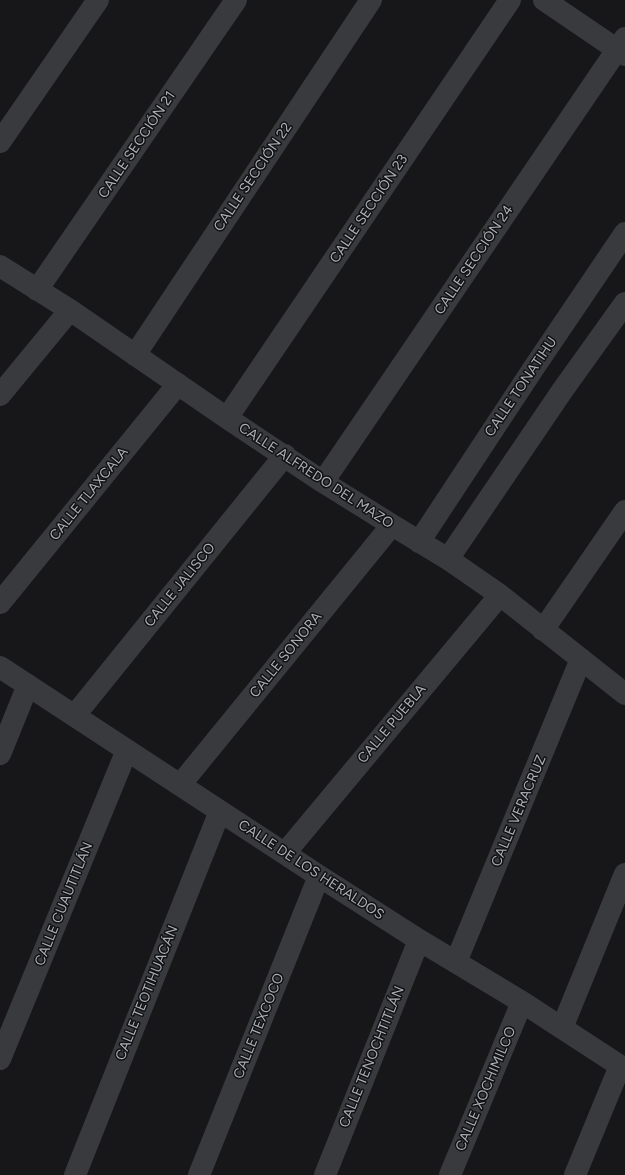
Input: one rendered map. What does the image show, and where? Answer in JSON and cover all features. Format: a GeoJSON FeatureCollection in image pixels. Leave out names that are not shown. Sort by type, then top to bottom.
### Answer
{"type":"FeatureCollection","features":[{"type":"Feature","properties":{"kind":"street"},"geometry":{"type":"LineString","coordinates":[[0,142],[98,0]]}},
{"type":"Feature","properties":{"kind":"street","name":"CALLE SECCIÓN 21"},"geometry":{"type":"LineString","coordinates":[[37,290],[236,0]]}},
{"type":"Feature","properties":{"kind":"street","name":"CALLE SECCIÓN 22"},"geometry":{"type":"LineString","coordinates":[[134,355],[372,0]]}},
{"type":"Feature","properties":{"kind":"street","name":"CALLE SECCIÓN 23"},"geometry":{"type":"LineString","coordinates":[[227,418],[510,0]]}},
{"type":"Feature","properties":{"kind":"street"},"geometry":{"type":"LineString","coordinates":[[544,0],[622,48]]}},
{"type":"Feature","properties":{"kind":"street","name":"CALLE SECCIÓN 24"},"geometry":{"type":"LineString","coordinates":[[324,482],[622,48]]}},
{"type":"Feature","properties":{"kind":"street","name":"CALLE TONATIHU"},"geometry":{"type":"LineString","coordinates":[[419,542],[625,233]]}},
{"type":"Feature","properties":{"kind":"street","name":"CALLE ALFREDO DEL MAZO"},"geometry":{"type":"LineString","coordinates":[[0,266],[70,310],[227,418],[324,482],[448,559],[500,595],[625,694]]}},
{"type":"Feature","properties":{"kind":"street"},"geometry":{"type":"LineString","coordinates":[[448,559],[562,391],[625,303]]}},
{"type":"Feature","properties":{"kind":"street"},"geometry":{"type":"LineString","coordinates":[[0,395],[70,310]]}},
{"type":"Feature","properties":{"kind":"street","name":"CALLE TLAXCALA"},"geometry":{"type":"LineString","coordinates":[[0,603],[178,384]]}},
{"type":"Feature","properties":{"kind":"street","name":"CALLE JALISCO"},"geometry":{"type":"LineString","coordinates":[[75,715],[285,456]]}},
{"type":"Feature","properties":{"kind":"street"},"geometry":{"type":"LineString","coordinates":[[543,630],[625,511]]}},
{"type":"Feature","properties":{"kind":"street","name":"CALLE SONORA"},"geometry":{"type":"LineString","coordinates":[[180,785],[392,525]]}},
{"type":"Feature","properties":{"kind":"street","name":"CALLE PUEBLA"},"geometry":{"type":"LineString","coordinates":[[285,853],[500,595]]}},
{"type":"Feature","properties":{"kind":"street","name":"CALLE VERACRUZ"},"geometry":{"type":"LineString","coordinates":[[456,962],[581,659]]}},
{"type":"Feature","properties":{"kind":"street","name":"CALLE DE LOS HERALDOS"},"geometry":{"type":"LineString","coordinates":[[0,667],[319,876],[419,940],[522,1002],[623,1068]]}},
{"type":"Feature","properties":{"kind":"street"},"geometry":{"type":"LineString","coordinates":[[0,754],[28,685]]}},
{"type":"Feature","properties":{"kind":"street","name":"CALLE CUAUTITLÁN"},"geometry":{"type":"LineString","coordinates":[[0,1059],[127,750]]}},
{"type":"Feature","properties":{"kind":"street","name":"CALLE TEOTIHUACÁN"},"geometry":{"type":"LineString","coordinates":[[75,1175],[220,811]]}},
{"type":"Feature","properties":{"kind":"street"},"geometry":{"type":"LineString","coordinates":[[562,1028],[625,874]]}},
{"type":"Feature","properties":{"kind":"street","name":"CALLE TEXCOCO"},"geometry":{"type":"LineString","coordinates":[[199,1175],[319,876]]}},
{"type":"Feature","properties":{"kind":"street","name":"CALLE TENOCHTITLÁN"},"geometry":{"type":"LineString","coordinates":[[325,1175],[419,940]]}},
{"type":"Feature","properties":{"kind":"street","name":"CALLE XOCHIMILCO"},"geometry":{"type":"LineString","coordinates":[[450,1175],[522,1002]]}},
{"type":"Feature","properties":{"kind":"street"},"geometry":{"type":"LineString","coordinates":[[575,1175],[623,1068]]}}]}
